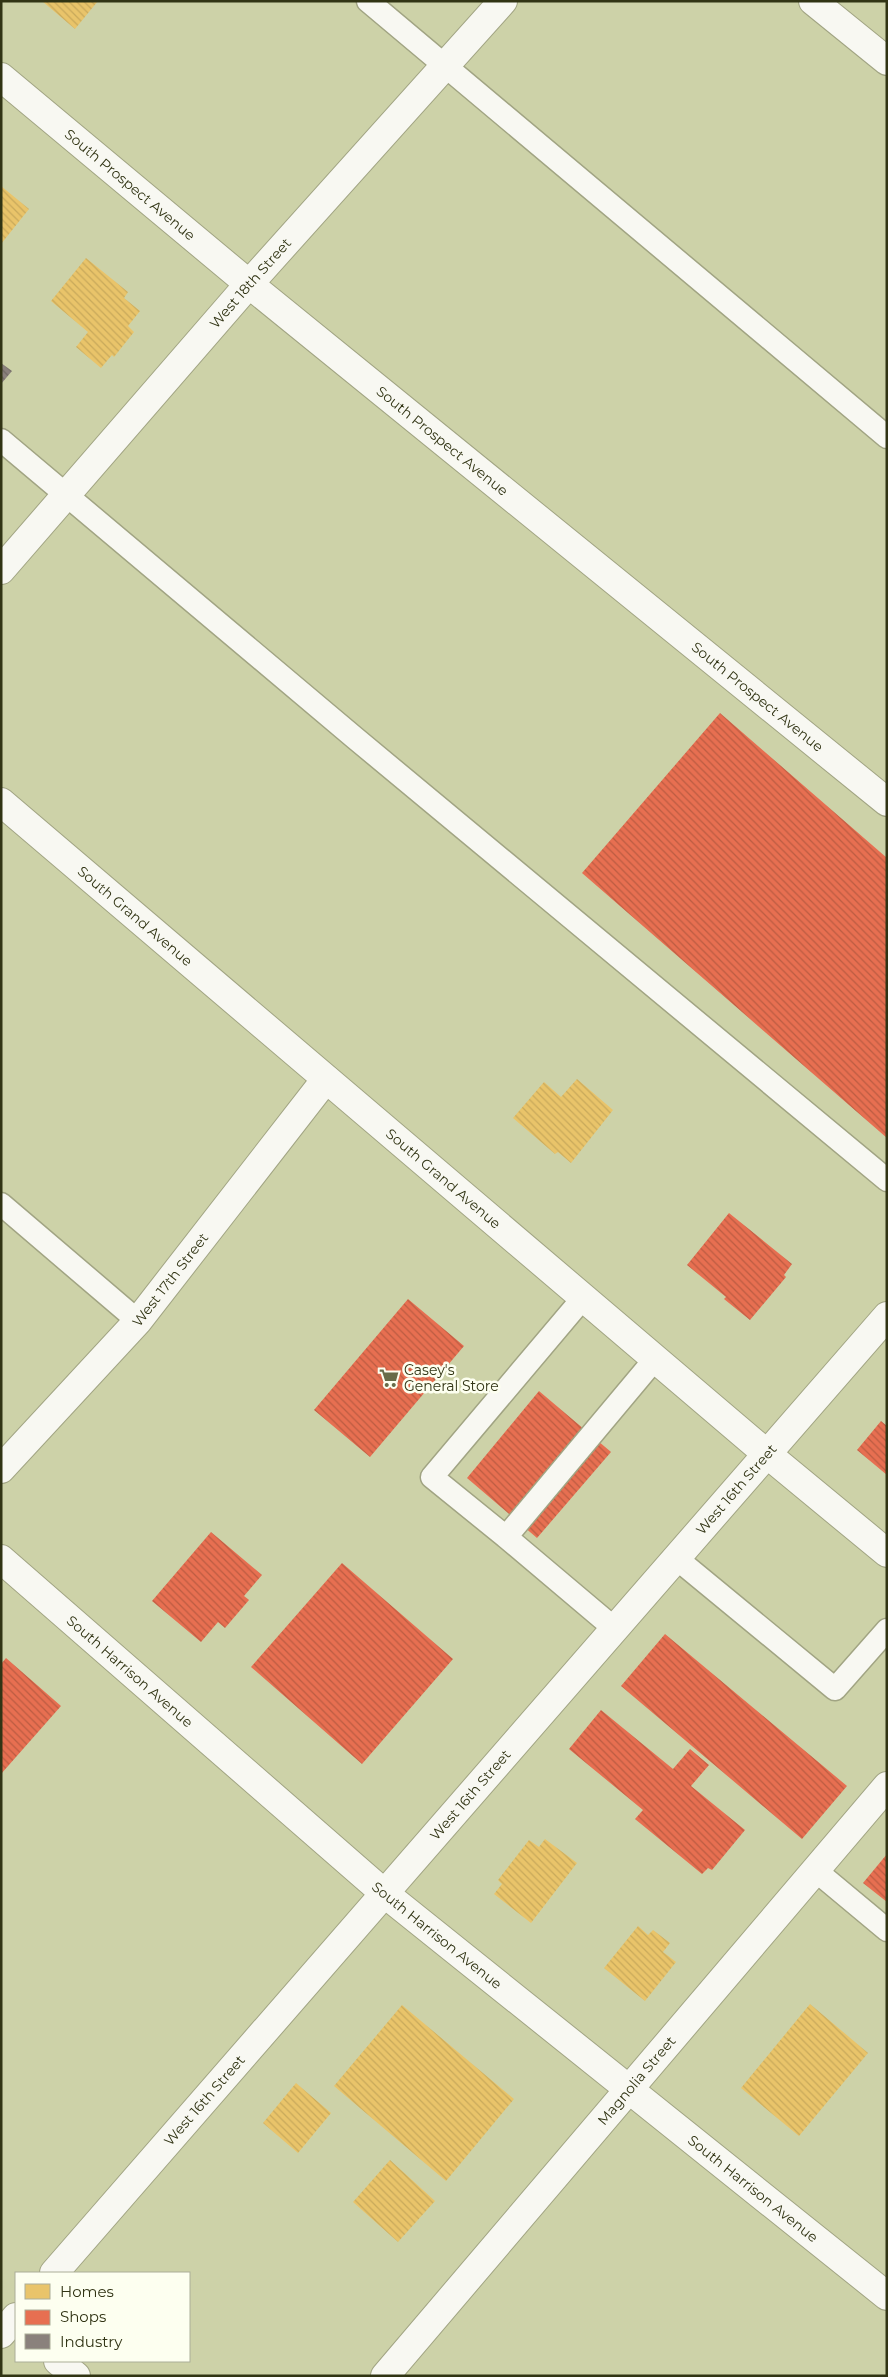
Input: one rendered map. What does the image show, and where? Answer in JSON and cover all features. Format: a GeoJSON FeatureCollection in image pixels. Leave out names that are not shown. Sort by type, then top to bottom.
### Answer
{"type":"FeatureCollection","features":[{"type":"Feature","properties":{"kind":"street","name":"West 18th Street"},"geometry":{"type":"LineString","coordinates":[[1,570],[249,284],[503,1]]}},
{"type":"Feature","properties":{"kind":"street"},"geometry":{"type":"LineString","coordinates":[[813,1],[887,61]]}},
{"type":"Feature","properties":{"kind":"street","name":"South Prospect Avenue"},"geometry":{"type":"LineString","coordinates":[[1,77],[249,284],[887,802]]}},
{"type":"Feature","properties":{"kind":"street","name":"South Grand Avenue"},"geometry":{"type":"LineString","coordinates":[[1,802],[767,1454],[887,1553]]}},
{"type":"Feature","properties":{"kind":"street","name":"West 17th Street"},"geometry":{"type":"LineString","coordinates":[[1,1469],[138,1321],[326,1078]]}},
{"type":"Feature","properties":{"kind":"street","name":"West 16th Street"},"geometry":{"type":"LineString","coordinates":[[55,2272],[887,1316]]}},
{"type":"Feature","properties":{"kind":"street","name":"South Harrison Avenue"},"geometry":{"type":"LineString","coordinates":[[1,1559],[384,1893],[887,2296]]}},
{"type":"Feature","properties":{"kind":"street","name":"Magnolia Street"},"geometry":{"type":"LineString","coordinates":[[385,2376],[887,1786]]}},
{"type":"Feature","properties":{"kind":"street"},"geometry":{"type":"LineString","coordinates":[[59,2362],[76,2376]]}},
{"type":"Feature","properties":{"kind":"lane"},"geometry":{"type":"LineString","coordinates":[[368,1],[887,437]]}},
{"type":"Feature","properties":{"kind":"lane"},"geometry":{"type":"LineString","coordinates":[[1,440],[887,1180]]}},
{"type":"Feature","properties":{"kind":"lane"},"geometry":{"type":"LineString","coordinates":[[1,1204],[138,1321]]}},
{"type":"Feature","properties":{"kind":"lane"},"geometry":{"type":"LineString","coordinates":[[583,1298],[432,1477],[615,1629]]}},
{"type":"Feature","properties":{"kind":"lane"},"geometry":{"type":"LineString","coordinates":[[506,1537],[655,1359]]}},
{"type":"Feature","properties":{"kind":"lane"},"geometry":{"type":"LineString","coordinates":[[676,1558],[835,1690],[887,1630]]}},
{"type":"Feature","properties":{"kind":"lane"},"geometry":{"type":"LineString","coordinates":[[815,1870],[887,1930]]}},
{"type":"Feature","properties":{"kind":"building: Homes"},"geometry":{"type":"Polygon","coordinates":[[[42,1],[98,1],[75,29],[42,1]]]}},
{"type":"Feature","properties":{"kind":"building: Homes"},"geometry":{"type":"Polygon","coordinates":[[[1,186],[29,209],[1,244],[1,186]]]}},
{"type":"Feature","properties":{"kind":"building: Homes"},"geometry":{"type":"Polygon","coordinates":[[[86,258],[128,292],[124,298],[140,311],[128,326],[134,332],[114,357],[112,355],[101,368],[76,347],[88,332],[51,301],[86,258]]]}},
{"type":"Feature","properties":{"kind":"building: Homes"},"geometry":{"type":"Polygon","coordinates":[[[577,1079],[613,1110],[571,1163],[558,1152],[555,1154],[513,1118],[544,1082],[561,1097],[577,1079]]]}},
{"type":"Feature","properties":{"kind":"building: Homes"},"geometry":{"type":"Polygon","coordinates":[[[545,1839],[577,1863],[531,1923],[494,1894],[502,1884],[498,1880],[529,1840],[539,1847],[545,1839]]]}},
{"type":"Feature","properties":{"kind":"building: Homes"},"geometry":{"type":"Polygon","coordinates":[[[638,1926],[648,1935],[653,1930],[670,1943],[663,1952],[676,1962],[645,2001],[604,1968],[638,1926]]]}},
{"type":"Feature","properties":{"kind":"building: Homes"},"geometry":{"type":"Polygon","coordinates":[[[810,2004],[868,2053],[799,2136],[741,2088],[810,2004]]]}},
{"type":"Feature","properties":{"kind":"building: Homes"},"geometry":{"type":"Polygon","coordinates":[[[402,2005],[514,2099],[446,2181],[334,2086],[402,2005]]]}},
{"type":"Feature","properties":{"kind":"building: Homes"},"geometry":{"type":"Polygon","coordinates":[[[296,2083],[331,2113],[298,2153],[263,2123],[296,2083]]]}},
{"type":"Feature","properties":{"kind":"building: Homes"},"geometry":{"type":"Polygon","coordinates":[[[390,2160],[435,2201],[398,2242],[353,2202],[390,2160]]]}},
{"type":"Feature","properties":{"kind":"building: Shops"},"geometry":{"type":"Polygon","coordinates":[[[720,713],[887,858],[887,1138],[582,873],[720,713]]]}},
{"type":"Feature","properties":{"kind":"building: Shops"},"geometry":{"type":"Polygon","coordinates":[[[729,1213],[792,1264],[784,1275],[786,1277],[750,1320],[724,1299],[726,1297],[687,1265],[729,1213]]]}},
{"type":"Feature","properties":{"kind":"building: Shops","name":"Casey's General Store"},"geometry":{"type":"Polygon","coordinates":[[[408,1299],[464,1346],[370,1457],[314,1410],[408,1299]]]}},
{"type":"Feature","properties":{"kind":"building: Shops","name":"Casey's General Store"},"geometry":{"type":"Polygon","coordinates":[[[539,1391],[611,1452],[537,1538],[467,1478],[539,1391]]]}},
{"type":"Feature","properties":{"kind":"building: Shops"},"geometry":{"type":"Polygon","coordinates":[[[881,1421],[887,1426],[887,1475],[857,1450],[881,1421]]]}},
{"type":"Feature","properties":{"kind":"building: Shops"},"geometry":{"type":"Polygon","coordinates":[[[211,1532],[262,1575],[244,1596],[249,1600],[225,1628],[218,1622],[201,1642],[152,1601],[211,1532]]]}},
{"type":"Feature","properties":{"kind":"building: Shops"},"geometry":{"type":"Polygon","coordinates":[[[342,1563],[453,1659],[362,1764],[251,1667],[342,1563]]]}},
{"type":"Feature","properties":{"kind":"building: Shops"},"geometry":{"type":"Polygon","coordinates":[[[665,1634],[847,1786],[802,1839],[621,1686],[665,1634]]]}},
{"type":"Feature","properties":{"kind":"building: Shops"},"geometry":{"type":"Polygon","coordinates":[[[6,1658],[61,1706],[1,1774],[1,1664],[6,1658]]]}},
{"type":"Feature","properties":{"kind":"building: Shops"},"geometry":{"type":"Polygon","coordinates":[[[601,1710],[673,1769],[690,1749],[709,1765],[691,1786],[745,1830],[712,1870],[708,1868],[702,1874],[635,1819],[643,1810],[569,1749],[601,1710]]]}},
{"type":"Feature","properties":{"kind":"building: Shops"},"geometry":{"type":"Polygon","coordinates":[[[887,1854],[887,1902],[863,1883],[887,1854]]]}},
{"type":"Feature","properties":{"kind":"building: Industry"},"geometry":{"type":"Polygon","coordinates":[[[1,363],[12,371],[1,384],[1,363]]]}},
{"type":"Feature","properties":{"kind":"place","name":"Casey's General Store"},"geometry":{"type":"Point","coordinates":[389,1378]}}]}
